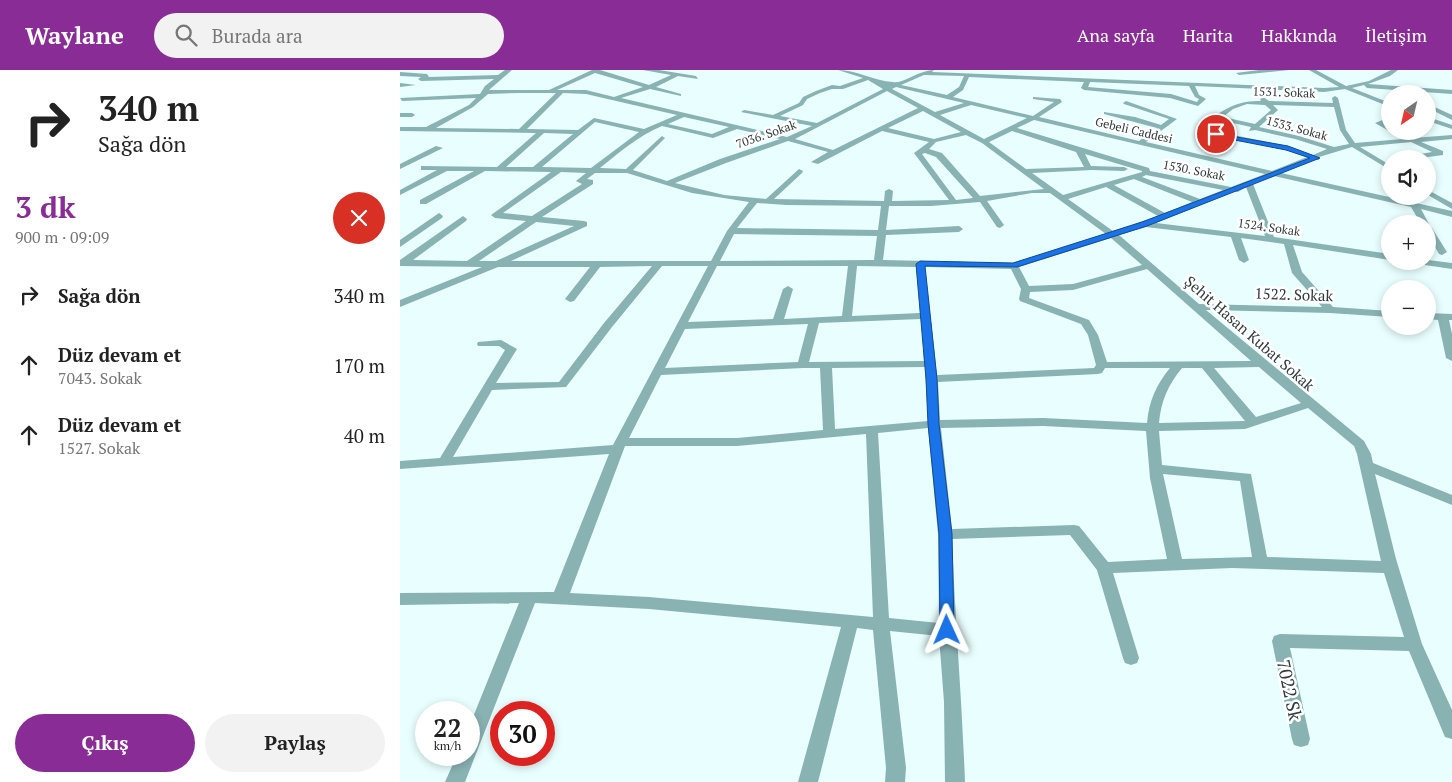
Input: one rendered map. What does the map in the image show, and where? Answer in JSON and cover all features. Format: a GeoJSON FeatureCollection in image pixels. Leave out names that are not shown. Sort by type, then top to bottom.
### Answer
{"type":"FeatureCollection","features":[{"type":"Feature","properties":{"kind":"street"},"geometry":{"type":"LineString","coordinates":[[400,85],[413,85],[441,70]]}},
{"type":"Feature","properties":{"kind":"street"},"geometry":{"type":"LineString","coordinates":[[428,129],[471,106],[487,87],[510,70]]}},
{"type":"Feature","properties":{"kind":"street"},"geometry":{"type":"LineString","coordinates":[[646,70],[696,78]]}},
{"type":"Feature","properties":{"kind":"street"},"geometry":{"type":"LineString","coordinates":[[841,70],[869,79]]}},
{"type":"Feature","properties":{"kind":"street"},"geometry":{"type":"LineString","coordinates":[[1239,72],[1286,70]]}},
{"type":"Feature","properties":{"kind":"street"},"geometry":{"type":"LineString","coordinates":[[1312,70],[1344,87],[1381,101]]}},
{"type":"Feature","properties":{"kind":"street"},"geometry":{"type":"LineString","coordinates":[[928,71],[967,75],[1191,85],[1335,89],[1384,78],[1396,70]]}},
{"type":"Feature","properties":{"kind":"street"},"geometry":{"type":"LineString","coordinates":[[550,91],[596,71],[680,95]]}},
{"type":"Feature","properties":{"kind":"street","name":"7036. Sokak"},"geometry":{"type":"LineString","coordinates":[[666,184],[723,161],[811,130],[838,112],[928,71]]}},
{"type":"Feature","properties":{"kind":"street"},"geometry":{"type":"LineString","coordinates":[[400,74],[423,80],[494,83]]}},
{"type":"Feature","properties":{"kind":"street"},"geometry":{"type":"LineString","coordinates":[[613,98],[652,86],[677,74]]}},
{"type":"Feature","properties":{"kind":"street"},"geometry":{"type":"LineString","coordinates":[[949,97],[959,91],[966,83],[967,75]]}},
{"type":"Feature","properties":{"kind":"street"},"geometry":{"type":"LineString","coordinates":[[1104,75],[1108,80]]}},
{"type":"Feature","properties":{"kind":"street"},"geometry":{"type":"LineString","coordinates":[[401,99],[423,80],[502,77]]}},
{"type":"Feature","properties":{"kind":"street"},"geometry":{"type":"LineString","coordinates":[[1032,86],[1034,78]]}},
{"type":"Feature","properties":{"kind":"street"},"geometry":{"type":"LineString","coordinates":[[774,117],[801,104],[805,98],[818,92],[832,87],[841,88],[869,79]]}},
{"type":"Feature","properties":{"kind":"street","name":"Şehit Hasan Kubat Sokak"},"geometry":{"type":"LineString","coordinates":[[869,79],[893,87],[923,108],[937,114],[984,142],[1112,235],[1309,404],[1359,444],[1367,466],[1391,567],[1414,644],[1452,731]]}},
{"type":"Feature","properties":{"kind":"street"},"geometry":{"type":"LineString","coordinates":[[1077,93],[1084,88],[1088,80]]}},
{"type":"Feature","properties":{"kind":"street"},"geometry":{"type":"LineString","coordinates":[[1360,84],[1374,88],[1405,87],[1452,92]]}},
{"type":"Feature","properties":{"kind":"street"},"geometry":{"type":"LineString","coordinates":[[1084,88],[1171,96],[1191,104],[1198,104],[1203,99],[1197,96],[1191,85]]}},
{"type":"Feature","properties":{"kind":"street","name":"Gebeli Caddesi"},"geometry":{"type":"LineString","coordinates":[[893,87],[949,97],[1140,143],[1200,154],[1381,197]]}},
{"type":"Feature","properties":{"kind":"street"},"geometry":{"type":"LineString","coordinates":[[1238,138],[1256,127],[1275,110],[1250,87]]}},
{"type":"Feature","properties":{"kind":"street"},"geometry":{"type":"LineString","coordinates":[[1335,89],[1343,130],[1353,146],[1381,163]]}},
{"type":"Feature","properties":{"kind":"street"},"geometry":{"type":"LineString","coordinates":[[401,99],[550,91],[586,92],[788,139],[834,152]]}},
{"type":"Feature","properties":{"kind":"street"},"geometry":{"type":"LineString","coordinates":[[520,132],[562,91]]}},
{"type":"Feature","properties":{"kind":"street"},"geometry":{"type":"LineString","coordinates":[[984,142],[1035,117],[1060,101],[1035,98]]}},
{"type":"Feature","properties":{"kind":"street","name":"1531. Sokak"},"geometry":{"type":"LineString","coordinates":[[1217,118],[1243,102],[1265,101],[1337,105]]}},
{"type":"Feature","properties":{"kind":"street"},"geometry":{"type":"LineString","coordinates":[[937,114],[971,103]]}},
{"type":"Feature","properties":{"kind":"street"},"geometry":{"type":"LineString","coordinates":[[1126,103],[1174,119],[1140,143]]}},
{"type":"Feature","properties":{"kind":"street"},"geometry":{"type":"LineString","coordinates":[[815,162],[923,108]]}},
{"type":"Feature","properties":{"kind":"street"},"geometry":{"type":"LineString","coordinates":[[1436,110],[1452,118]]}},
{"type":"Feature","properties":{"kind":"street"},"geometry":{"type":"LineString","coordinates":[[744,112],[818,125]]}},
{"type":"Feature","properties":{"kind":"street"},"geometry":{"type":"LineString","coordinates":[[1106,113],[1161,127]]}},
{"type":"Feature","properties":{"kind":"street"},"geometry":{"type":"LineString","coordinates":[[400,115],[412,115]]}},
{"type":"Feature","properties":{"kind":"street"},"geometry":{"type":"LineString","coordinates":[[470,263],[525,223],[537,218],[590,182],[580,181],[625,144],[645,131],[683,115]]}},
{"type":"Feature","properties":{"kind":"street"},"geometry":{"type":"LineString","coordinates":[[1217,118],[1205,128],[1208,131],[1288,148],[1316,158]]}},
{"type":"Feature","properties":{"kind":"street","name":"1533. Sokak"},"geometry":{"type":"LineString","coordinates":[[1217,118],[1289,135],[1334,150]]}},
{"type":"Feature","properties":{"kind":"street"},"geometry":{"type":"LineString","coordinates":[[534,170],[594,120],[645,131]]}},
{"type":"Feature","properties":{"kind":"street"},"geometry":{"type":"LineString","coordinates":[[1436,122],[1452,127]]}},
{"type":"Feature","properties":{"kind":"street"},"geometry":{"type":"LineString","coordinates":[[662,124],[713,136],[736,127]]}},
{"type":"Feature","properties":{"kind":"street"},"geometry":{"type":"LineString","coordinates":[[884,129],[934,141]]}},
{"type":"Feature","properties":{"kind":"street"},"geometry":{"type":"LineString","coordinates":[[1012,129],[1146,172]]}},
{"type":"Feature","properties":{"kind":"street"},"geometry":{"type":"LineString","coordinates":[[400,130],[578,132]]}},
{"type":"Feature","properties":{"kind":"street"},"geometry":{"type":"LineString","coordinates":[[499,169],[542,132]]}},
{"type":"Feature","properties":{"kind":"street"},"geometry":{"type":"LineString","coordinates":[[954,202],[922,162],[918,153],[934,141],[968,132]]}},
{"type":"Feature","properties":{"kind":"street"},"geometry":{"type":"LineString","coordinates":[[402,263],[659,264],[714,262],[1014,266],[1144,224],[1334,150],[1353,146],[1452,137]]}},
{"type":"Feature","properties":{"kind":"street"},"geometry":{"type":"LineString","coordinates":[[628,171],[662,138]]}},
{"type":"Feature","properties":{"kind":"street"},"geometry":{"type":"LineString","coordinates":[[1412,141],[1433,150]]}},
{"type":"Feature","properties":{"kind":"street"},"geometry":{"type":"LineString","coordinates":[[400,167],[439,148]]}},
{"type":"Feature","properties":{"kind":"street"},"geometry":{"type":"LineString","coordinates":[[924,150],[939,155],[979,198],[1000,225]]}},
{"type":"Feature","properties":{"kind":"street"},"geometry":{"type":"LineString","coordinates":[[1079,151],[1089,168]]}},
{"type":"Feature","properties":{"kind":"street"},"geometry":{"type":"LineString","coordinates":[[1377,161],[1381,160]]}},
{"type":"Feature","properties":{"kind":"street"},"geometry":{"type":"LineString","coordinates":[[424,168],[628,171],[666,184],[708,194],[767,202],[886,204],[954,202],[1032,191],[1052,191]]}},
{"type":"Feature","properties":{"kind":"street"},"geometry":{"type":"LineString","coordinates":[[400,193],[447,168]]}},
{"type":"Feature","properties":{"kind":"street"},"geometry":{"type":"LineString","coordinates":[[423,202],[485,168]]}},
{"type":"Feature","properties":{"kind":"street"},"geometry":{"type":"LineString","coordinates":[[1025,171],[1089,168],[1146,172]]}},
{"type":"Feature","properties":{"kind":"street"},"geometry":{"type":"LineString","coordinates":[[400,304],[497,264],[584,224],[495,215],[559,170]]}},
{"type":"Feature","properties":{"kind":"street"},"geometry":{"type":"LineString","coordinates":[[767,202],[798,171]]}},
{"type":"Feature","properties":{"kind":"street","name":"1530. Sokak"},"geometry":{"type":"LineString","coordinates":[[1062,198],[1136,177],[1146,172],[1235,190]]}},
{"type":"Feature","properties":{"kind":"street"},"geometry":{"type":"LineString","coordinates":[[1136,177],[1198,202]]}},
{"type":"Feature","properties":{"kind":"street"},"geometry":{"type":"LineString","coordinates":[[1249,184],[1271,240]]}},
{"type":"Feature","properties":{"kind":"street"},"geometry":{"type":"LineString","coordinates":[[1108,185],[1164,216]]}},
{"type":"Feature","properties":{"kind":"street"},"geometry":{"type":"LineString","coordinates":[[878,263],[889,191]]}},
{"type":"Feature","properties":{"kind":"street"},"geometry":{"type":"LineString","coordinates":[[1436,197],[1452,207]]}},
{"type":"Feature","properties":{"kind":"street"},"geometry":{"type":"LineString","coordinates":[[560,598],[618,445],[731,231],[754,201]]}},
{"type":"Feature","properties":{"kind":"street"},"geometry":{"type":"LineString","coordinates":[[1414,205],[1420,215]]}},
{"type":"Feature","properties":{"kind":"street","name":"Gebeli Caddesi"},"geometry":{"type":"LineString","coordinates":[[1414,205],[1452,214]]}},
{"type":"Feature","properties":{"kind":"street"},"geometry":{"type":"LineString","coordinates":[[400,244],[439,216]]}},
{"type":"Feature","properties":{"kind":"street"},"geometry":{"type":"LineString","coordinates":[[402,263],[463,219]]}},
{"type":"Feature","properties":{"kind":"street","name":"1524. Sokak"},"geometry":{"type":"LineString","coordinates":[[1144,224],[1381,256]]}},
{"type":"Feature","properties":{"kind":"street"},"geometry":{"type":"LineString","coordinates":[[731,231],[883,233],[959,229]]}},
{"type":"Feature","properties":{"kind":"street"},"geometry":{"type":"LineString","coordinates":[[1235,235],[1244,260]]}},
{"type":"Feature","properties":{"kind":"street"},"geometry":{"type":"LineString","coordinates":[[1288,242],[1297,273],[1330,310]]}},
{"type":"Feature","properties":{"kind":"street"},"geometry":{"type":"LineString","coordinates":[[1436,242],[1442,252]]}},
{"type":"Feature","properties":{"kind":"street"},"geometry":{"type":"LineString","coordinates":[[1436,263],[1452,266]]}},
{"type":"Feature","properties":{"kind":"street"},"geometry":{"type":"LineString","coordinates":[[570,299],[597,264]]}},
{"type":"Feature","properties":{"kind":"street"},"geometry":{"type":"LineString","coordinates":[[487,387],[562,385],[608,325],[659,264]]}},
{"type":"Feature","properties":{"kind":"street"},"geometry":{"type":"LineString","coordinates":[[846,318],[854,264]]}},
{"type":"Feature","properties":{"kind":"street"},"geometry":{"type":"LineString","coordinates":[[920,264],[945,534],[947,630],[953,702],[955,782]]}},
{"type":"Feature","properties":{"kind":"street"},"geometry":{"type":"LineString","coordinates":[[932,379],[1098,372],[1102,365],[1093,334],[1085,322],[1024,299],[1026,289],[1014,266]]}},
{"type":"Feature","properties":{"kind":"street"},"geometry":{"type":"LineString","coordinates":[[1026,289],[1073,287],[1149,266]]}},
{"type":"Feature","properties":{"kind":"street"},"geometry":{"type":"LineString","coordinates":[[778,321],[788,289]]}},
{"type":"Feature","properties":{"kind":"street","name":"1522. Sokak"},"geometry":{"type":"LineString","coordinates":[[1197,307],[1330,310],[1381,313]]}},
{"type":"Feature","properties":{"kind":"street"},"geometry":{"type":"LineString","coordinates":[[680,326],[924,316]]}},
{"type":"Feature","properties":{"kind":"street"},"geometry":{"type":"LineString","coordinates":[[1448,317],[1452,358]]}},
{"type":"Feature","properties":{"kind":"street"},"geometry":{"type":"LineString","coordinates":[[803,365],[814,321]]}},
{"type":"Feature","properties":{"kind":"street"},"geometry":{"type":"LineString","coordinates":[[445,460],[511,349],[501,343],[482,344]]}},
{"type":"Feature","properties":{"kind":"street"},"geometry":{"type":"LineString","coordinates":[[658,372],[803,365],[930,364]]}},
{"type":"Feature","properties":{"kind":"street"},"geometry":{"type":"LineString","coordinates":[[1205,364],[1253,422]]}},
{"type":"Feature","properties":{"kind":"street"},"geometry":{"type":"LineString","coordinates":[[1102,365],[1262,364]]}},
{"type":"Feature","properties":{"kind":"street"},"geometry":{"type":"LineString","coordinates":[[1176,564],[1162,506],[1152,427],[1158,395],[1178,365]]}},
{"type":"Feature","properties":{"kind":"street"},"geometry":{"type":"LineString","coordinates":[[826,366],[829,433]]}},
{"type":"Feature","properties":{"kind":"street"},"geometry":{"type":"LineString","coordinates":[[400,465],[618,445],[737,442],[934,424],[1043,422],[1152,427],[1245,425],[1309,404]]}},
{"type":"Feature","properties":{"kind":"street"},"geometry":{"type":"LineString","coordinates":[[872,430],[881,624],[896,768],[895,782]]}},
{"type":"Feature","properties":{"kind":"street"},"geometry":{"type":"LineString","coordinates":[[1367,466],[1452,500]]}},
{"type":"Feature","properties":{"kind":"street"},"geometry":{"type":"LineString","coordinates":[[1156,469],[1246,477],[1260,563]]}},
{"type":"Feature","properties":{"kind":"street"},"geometry":{"type":"LineString","coordinates":[[945,534],[1074,530],[1104,568],[1131,658]]}},
{"type":"Feature","properties":{"kind":"street"},"geometry":{"type":"LineString","coordinates":[[1104,568],[1176,564],[1260,563],[1391,567]]}},
{"type":"Feature","properties":{"kind":"street"},"geometry":{"type":"LineString","coordinates":[[400,599],[530,597],[649,603],[947,630]]}},
{"type":"Feature","properties":{"kind":"street"},"geometry":{"type":"LineString","coordinates":[[480,722],[530,597]]}},
{"type":"Feature","properties":{"kind":"street"},"geometry":{"type":"LineString","coordinates":[[808,782],[851,622]]}},
{"type":"Feature","properties":{"kind":"street","name":"7022 Sk"},"geometry":{"type":"LineString","coordinates":[[1301,739],[1280,641],[1414,644]]}},
{"type":"Feature","properties":{"kind":"street"},"geometry":{"type":"LineString","coordinates":[[455,782],[462,766]]}},
{"type":"Feature","properties":{"kind":"route"},"geometry":{"type":"LineString","coordinates":[[947,630],[944,513],[920,264],[1014,266],[1144,224],[1316,158],[1288,148],[1216,134]]}}]}
